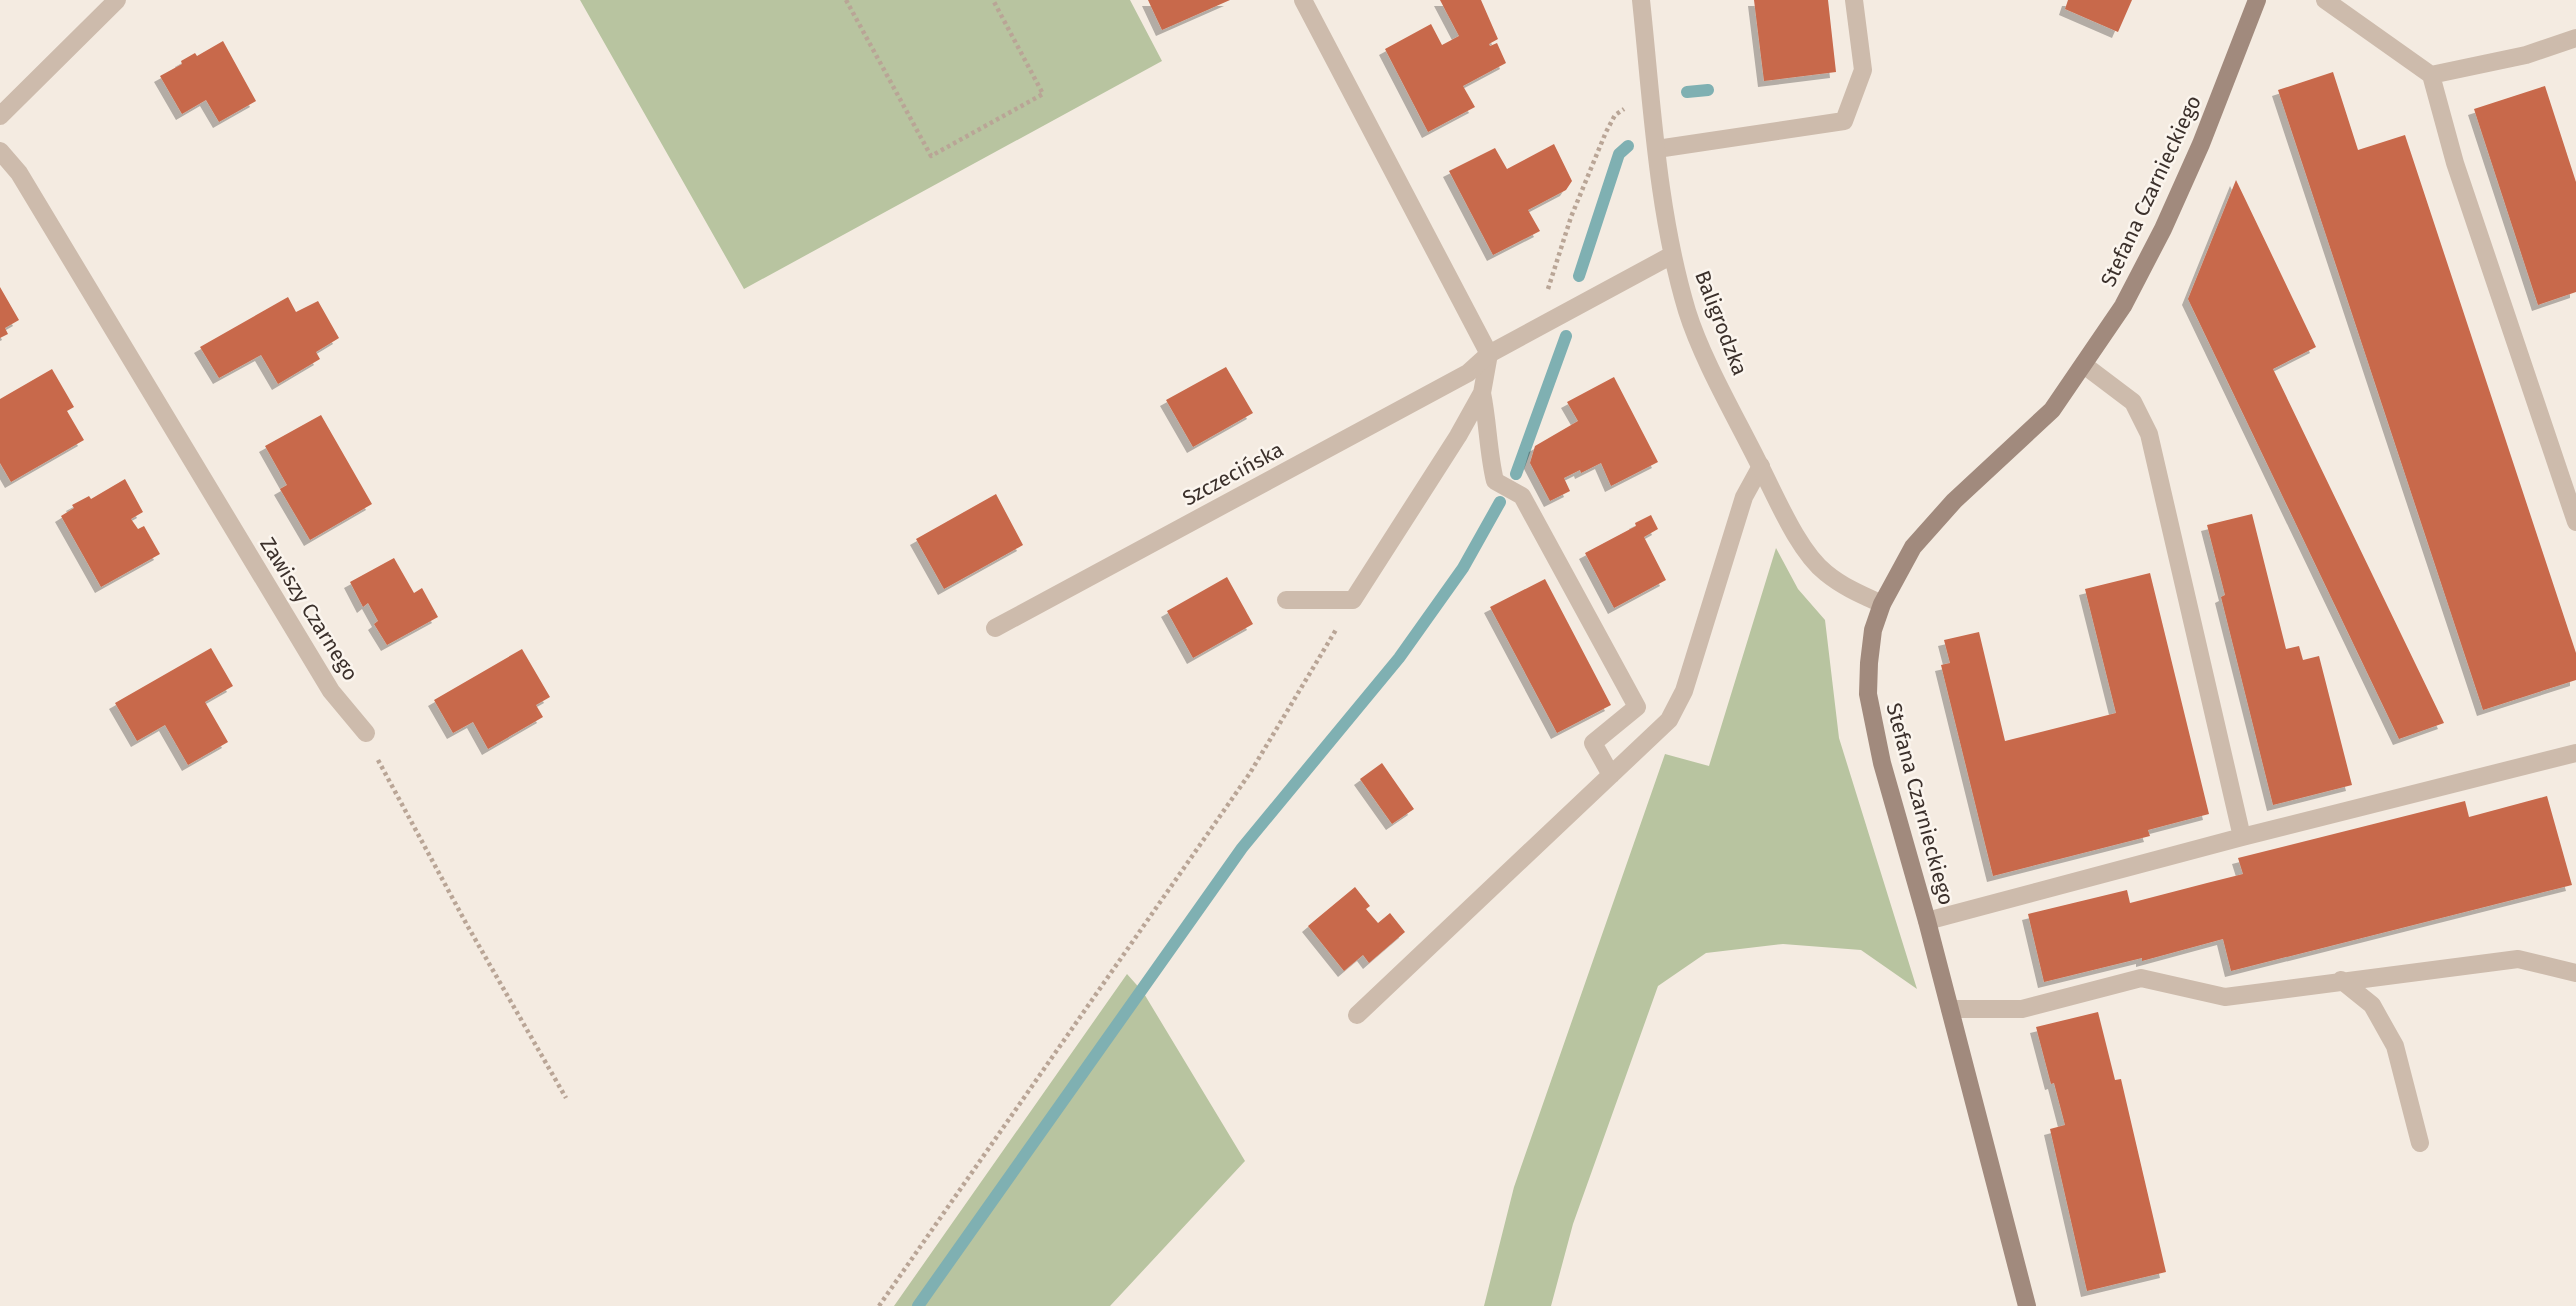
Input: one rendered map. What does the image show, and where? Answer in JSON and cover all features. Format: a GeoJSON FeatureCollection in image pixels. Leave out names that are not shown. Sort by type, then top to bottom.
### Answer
{"type":"FeatureCollection","features":[{"type":"Feature","properties":{"kind":"street"},"geometry":{"type":"LineString","coordinates":[[1286,600],[1353,600],[1458,436],[1482,393],[1489,354],[1303,0]]}},
{"type":"Feature","properties":{"kind":"street","name":"Baligrodzka"},"geometry":{"type":"LineString","coordinates":[[1641,0],[1672,255],[1688,314],[1719,386],[1798,539],[1824,572],[1850,590],[1882,604]]}},
{"type":"Feature","properties":{"kind":"street"},"geometry":{"type":"LineString","coordinates":[[1657,149],[1844,121],[1863,70],[1854,0]]}},
{"type":"Feature","properties":{"kind":"street","name":"Stefana Czarnieckiego"},"geometry":{"type":"LineString","coordinates":[[2028,1306],[1927,921],[1882,764],[1868,694],[1874,630],[1882,604],[1913,547],[1954,501],[2052,410],[2123,306],[2163,229],[2201,144],[2257,0]]}},
{"type":"Feature","properties":{"kind":"street"},"geometry":{"type":"LineString","coordinates":[[2325,0],[2431,75],[2455,163],[2576,522]]}},
{"type":"Feature","properties":{"kind":"street"},"geometry":{"type":"LineString","coordinates":[[0,116],[115,1]]}},
{"type":"Feature","properties":{"kind":"street"},"geometry":{"type":"LineString","coordinates":[[2431,75],[2526,55],[2576,38]]}},
{"type":"Feature","properties":{"kind":"street","name":"Zawiszy Czarnego"},"geometry":{"type":"LineString","coordinates":[[0,151],[26,184],[331,691],[366,733]]}},
{"type":"Feature","properties":{"kind":"street","name":"Szczecińska"},"geometry":{"type":"LineString","coordinates":[[995,628],[1468,373],[1489,354],[1672,255]]}},
{"type":"Feature","properties":{"kind":"street"},"geometry":{"type":"LineString","coordinates":[[2084,365],[2133,401],[2149,435],[2242,837]]}},
{"type":"Feature","properties":{"kind":"street"},"geometry":{"type":"LineString","coordinates":[[1482,393],[1488,421],[1489,458],[1495,481],[1522,496],[1637,708],[1593,743],[1611,775]]}},
{"type":"Feature","properties":{"kind":"street"},"geometry":{"type":"LineString","coordinates":[[1357,1015],[1669,720],[1684,691],[1744,497],[1761,466]]}},
{"type":"Feature","properties":{"kind":"street"},"geometry":{"type":"LineString","coordinates":[[1927,921],[2242,837],[2576,753]]}},
{"type":"Feature","properties":{"kind":"street"},"geometry":{"type":"LineString","coordinates":[[1950,1009],[2022,1009],[2141,978],[2225,997],[2518,959],[2576,973]]}},
{"type":"Feature","properties":{"kind":"street"},"geometry":{"type":"LineString","coordinates":[[2341,980],[2372,1005],[2396,1046],[2420,1143]]}},
{"type":"Feature","properties":{"kind":"path"},"geometry":{"type":"LineString","coordinates":[[846,0],[931,156],[1043,94],[993,0]]}},
{"type":"Feature","properties":{"kind":"path"},"geometry":{"type":"LineString","coordinates":[[1550,320],[1546,296],[1571,217],[1606,132],[1615,115],[1651,92]]}},
{"type":"Feature","properties":{"kind":"path"},"geometry":{"type":"LineString","coordinates":[[879,1306],[1250,773],[1353,600]]}},
{"type":"Feature","properties":{"kind":"path"},"geometry":{"type":"LineString","coordinates":[[366,733],[384,775],[566,1098]]}},
{"type":"Feature","properties":{"kind":"green space"},"geometry":{"type":"Polygon","coordinates":[[[580,0],[1130,0],[1162,61],[744,289],[580,0]]]}},
{"type":"Feature","properties":{"kind":"green space"},"geometry":{"type":"Polygon","coordinates":[[[1776,548],[1798,589],[1825,620],[1839,738],[1917,989],[1861,950],[1783,944],[1706,953],[1658,986],[1573,1224],[1551,1306],[1484,1306],[1514,1187],[1665,754],[1709,766],[1776,548]]]}},
{"type":"Feature","properties":{"kind":"green space"},"geometry":{"type":"Polygon","coordinates":[[[1127,974],[1143,992],[1245,1161],[1110,1306],[894,1306],[1127,974]]]}},
{"type":"Feature","properties":{"kind":"building"},"geometry":{"type":"Polygon","coordinates":[[[1148,0],[1230,0],[1162,30],[1148,0]]]}},
{"type":"Feature","properties":{"kind":"building"},"geometry":{"type":"Polygon","coordinates":[[[1440,0],[1481,0],[1498,39],[1489,44],[1490,46],[1497,43],[1506,63],[1463,86],[1475,107],[1428,132],[1385,49],[1431,24],[1442,45],[1459,36],[1440,0]]]}},
{"type":"Feature","properties":{"kind":"building"},"geometry":{"type":"Polygon","coordinates":[[[1754,0],[1828,0],[1836,72],[1764,81],[1754,0]]]}},
{"type":"Feature","properties":{"kind":"building"},"geometry":{"type":"Polygon","coordinates":[[[2068,0],[2132,0],[2118,32],[2065,9],[2068,0]]]}},
{"type":"Feature","properties":{"kind":"building"},"geometry":{"type":"Polygon","coordinates":[[[223,41],[256,101],[219,122],[206,100],[182,114],[160,76],[195,53],[197,56],[223,41]]]}},
{"type":"Feature","properties":{"kind":"building"},"geometry":{"type":"Polygon","coordinates":[[[2333,72],[2358,150],[2405,135],[2576,653],[2576,680],[2483,710],[2278,90],[2333,72]]]}},
{"type":"Feature","properties":{"kind":"building"},"geometry":{"type":"Polygon","coordinates":[[[2545,86],[2576,182],[2576,292],[2538,305],[2474,109],[2545,86]]]}},
{"type":"Feature","properties":{"kind":"building"},"geometry":{"type":"Polygon","coordinates":[[[1554,144],[1572,181],[1566,190],[1528,210],[1540,231],[1493,255],[1449,171],[1495,148],[1507,169],[1554,144]]]}},
{"type":"Feature","properties":{"kind":"building"},"geometry":{"type":"Polygon","coordinates":[[[2236,180],[2316,347],[2273,369],[2444,723],[2399,739],[2188,299],[2236,180]]]}},
{"type":"Feature","properties":{"kind":"building"},"geometry":{"type":"Polygon","coordinates":[[[0,287],[19,320],[5,328],[8,334],[0,338],[0,287]]]}},
{"type":"Feature","properties":{"kind":"building"},"geometry":{"type":"Polygon","coordinates":[[[288,297],[296,312],[318,301],[339,338],[316,352],[320,359],[278,384],[261,355],[219,378],[200,347],[288,297]]]}},
{"type":"Feature","properties":{"kind":"building"},"geometry":{"type":"Polygon","coordinates":[[[1226,367],[1253,413],[1193,447],[1166,400],[1226,367]]]}},
{"type":"Feature","properties":{"kind":"building"},"geometry":{"type":"Polygon","coordinates":[[[52,369],[74,407],[67,411],[84,440],[11,482],[0,463],[0,399],[52,369]]]}},
{"type":"Feature","properties":{"kind":"building"},"geometry":{"type":"Polygon","coordinates":[[[1614,377],[1658,462],[1611,486],[1601,463],[1581,473],[1580,470],[1564,478],[1570,491],[1550,501],[1530,463],[1535,446],[1578,421],[1567,402],[1614,377]]]}},
{"type":"Feature","properties":{"kind":"building"},"geometry":{"type":"Polygon","coordinates":[[[321,415],[372,504],[310,540],[280,489],[287,485],[265,446],[321,415]]]}},
{"type":"Feature","properties":{"kind":"building"},"geometry":{"type":"Polygon","coordinates":[[[125,479],[143,512],[131,519],[138,529],[144,526],[160,554],[101,587],[61,516],[74,508],[72,505],[89,496],[91,499],[125,479]]]}},
{"type":"Feature","properties":{"kind":"building"},"geometry":{"type":"Polygon","coordinates":[[[996,494],[1023,545],[944,589],[916,539],[996,494]]]}},
{"type":"Feature","properties":{"kind":"building"},"geometry":{"type":"Polygon","coordinates":[[[2252,514],[2286,649],[2299,646],[2303,660],[2319,656],[2352,785],[2273,805],[2221,597],[2225,595],[2207,525],[2252,514]]]}},
{"type":"Feature","properties":{"kind":"building"},"geometry":{"type":"Polygon","coordinates":[[[1651,515],[1658,529],[1644,537],[1666,580],[1614,608],[1585,553],[1651,515]]]}},
{"type":"Feature","properties":{"kind":"building"},"geometry":{"type":"Polygon","coordinates":[[[394,558],[414,593],[422,588],[438,617],[387,645],[374,624],[378,621],[368,603],[363,607],[350,582],[394,558]]]}},
{"type":"Feature","properties":{"kind":"building"},"geometry":{"type":"Polygon","coordinates":[[[2150,573],[2209,814],[2148,830],[2150,836],[1993,876],[1941,665],[1950,663],[1944,640],[1979,632],[2005,741],[2116,713],[2085,589],[2150,573]]]}},
{"type":"Feature","properties":{"kind":"building"},"geometry":{"type":"Polygon","coordinates":[[[1227,577],[1253,624],[1193,658],[1167,611],[1227,577]]]}},
{"type":"Feature","properties":{"kind":"building"},"geometry":{"type":"Polygon","coordinates":[[[1545,579],[1611,705],[1557,733],[1490,607],[1545,579]]]}},
{"type":"Feature","properties":{"kind":"building"},"geometry":{"type":"Polygon","coordinates":[[[211,648],[233,686],[205,702],[228,742],[188,765],[165,725],[137,741],[115,703],[211,648]]]}},
{"type":"Feature","properties":{"kind":"building"},"geometry":{"type":"Polygon","coordinates":[[[522,649],[550,697],[536,705],[543,717],[488,749],[473,722],[453,733],[434,700],[522,649]]]}},
{"type":"Feature","properties":{"kind":"building"},"geometry":{"type":"Polygon","coordinates":[[[1382,763],[1414,809],[1392,824],[1360,779],[1382,763]]]}},
{"type":"Feature","properties":{"kind":"building"},"geometry":{"type":"Polygon","coordinates":[[[2547,796],[2572,885],[2231,971],[2223,939],[2142,961],[2142,958],[2044,982],[2028,914],[2127,890],[2130,903],[2243,874],[2238,858],[2465,801],[2469,817],[2547,796]]]}},
{"type":"Feature","properties":{"kind":"building"},"geometry":{"type":"Polygon","coordinates":[[[1355,887],[1370,906],[1366,909],[1378,923],[1390,913],[1405,932],[1369,963],[1363,955],[1344,971],[1308,926],[1355,887]]]}},
{"type":"Feature","properties":{"kind":"building"},"geometry":{"type":"Polygon","coordinates":[[[2098,1012],[2115,1080],[2121,1079],[2166,1272],[2087,1291],[2050,1129],[2065,1125],[2036,1027],[2098,1012]]]}},
{"type":"Feature","properties":{"kind":"waterway"},"geometry":{"type":"LineString","coordinates":[[1687,92],[1708,90]]}},
{"type":"Feature","properties":{"kind":"waterway"},"geometry":{"type":"LineString","coordinates":[[1579,276],[1619,154],[1628,146]]}},
{"type":"Feature","properties":{"kind":"waterway"},"geometry":{"type":"LineString","coordinates":[[1516,474],[1566,336]]}},
{"type":"Feature","properties":{"kind":"waterway"},"geometry":{"type":"LineString","coordinates":[[918,1306],[1242,848],[1399,658],[1463,568],[1500,502]]}}]}
